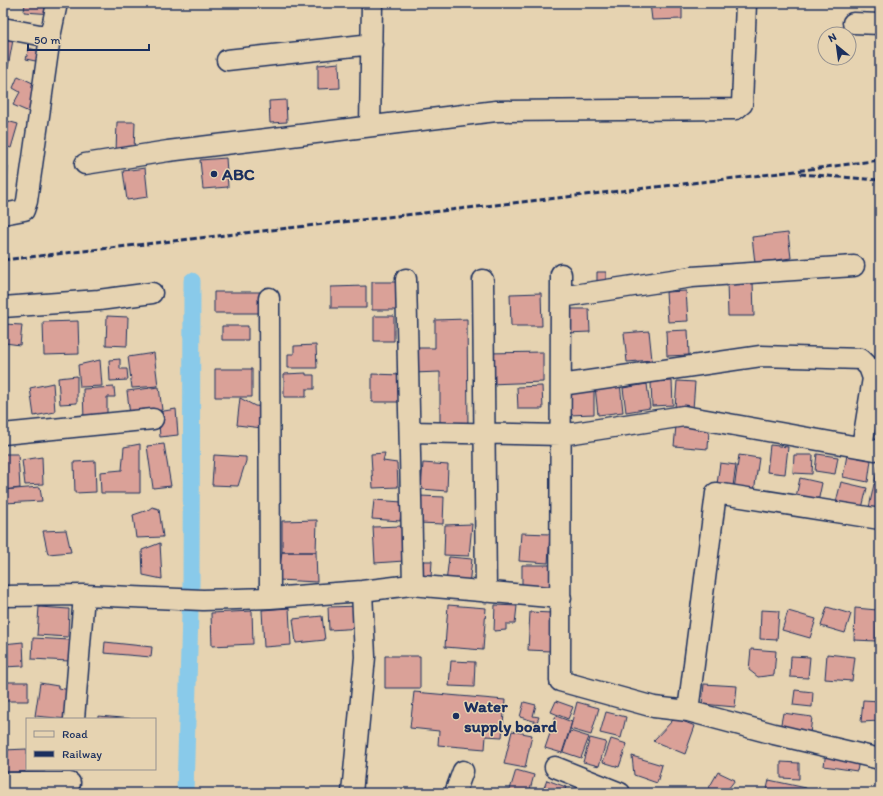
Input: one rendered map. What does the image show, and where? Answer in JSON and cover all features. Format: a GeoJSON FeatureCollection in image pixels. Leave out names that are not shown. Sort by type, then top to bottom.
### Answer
{"type":"FeatureCollection","features":[{"type":"Feature","properties":{"kind":"street"},"geometry":{"type":"LineString","coordinates":[[3,214],[24,210],[27,201],[50,37],[57,3]]}},
{"type":"Feature","properties":{"kind":"street"},"geometry":{"type":"LineString","coordinates":[[370,126],[372,3]]}},
{"type":"Feature","properties":{"kind":"street"},"geometry":{"type":"LineString","coordinates":[[85,164],[168,151],[496,111],[736,109],[742,104],[746,3]]}},
{"type":"Feature","properties":{"kind":"street"},"geometry":{"type":"LineString","coordinates":[[853,23],[880,24]]}},
{"type":"Feature","properties":{"kind":"street"},"geometry":{"type":"LineString","coordinates":[[3,28],[50,37]]}},
{"type":"Feature","properties":{"kind":"street"},"geometry":{"type":"LineString","coordinates":[[227,60],[372,44]]}},
{"type":"Feature","properties":{"kind":"street"},"geometry":{"type":"LineString","coordinates":[[561,297],[692,277],[854,266]]}},
{"type":"Feature","properties":{"kind":"street"},"geometry":{"type":"LineString","coordinates":[[561,274],[560,681],[654,707],[688,711],[774,734],[880,759]]}},
{"type":"Feature","properties":{"kind":"street"},"geometry":{"type":"LineString","coordinates":[[406,279],[414,585]]}},
{"type":"Feature","properties":{"kind":"street"},"geometry":{"type":"LineString","coordinates":[[483,280],[486,592]]}},
{"type":"Feature","properties":{"kind":"street"},"geometry":{"type":"LineString","coordinates":[[3,307],[100,300],[152,293]]}},
{"type":"Feature","properties":{"kind":"street"},"geometry":{"type":"LineString","coordinates":[[269,298],[270,598]]}},
{"type":"Feature","properties":{"kind":"street"},"geometry":{"type":"LineString","coordinates":[[410,432],[485,432],[561,435],[684,416],[869,449],[873,378],[869,367],[861,359],[761,356],[561,385]]}},
{"type":"Feature","properties":{"kind":"street"},"geometry":{"type":"LineString","coordinates":[[3,434],[153,418]]}},
{"type":"Feature","properties":{"kind":"street"},"geometry":{"type":"LineString","coordinates":[[688,711],[716,493],[880,519]]}},
{"type":"Feature","properties":{"kind":"street"},"geometry":{"type":"LineString","coordinates":[[3,596],[84,595],[190,600],[270,598],[414,585],[561,598]]}},
{"type":"Feature","properties":{"kind":"street"},"geometry":{"type":"LineString","coordinates":[[352,793],[365,657],[362,590]]}},
{"type":"Feature","properties":{"kind":"street"},"geometry":{"type":"LineString","coordinates":[[74,718],[84,595]]}},
{"type":"Feature","properties":{"kind":"street"},"geometry":{"type":"LineString","coordinates":[[555,767],[620,793]]}},
{"type":"Feature","properties":{"kind":"street"},"geometry":{"type":"LineString","coordinates":[[455,793],[464,771]]}},
{"type":"Feature","properties":{"kind":"street"},"geometry":{"type":"LineString","coordinates":[[3,783],[70,782]]}},
{"type":"Feature","properties":{"kind":"building"},"geometry":{"type":"Polygon","coordinates":[[[25,3],[54,3],[53,14],[24,12],[25,3]]]}},
{"type":"Feature","properties":{"kind":"building"},"geometry":{"type":"Polygon","coordinates":[[[650,3],[682,3],[682,19],[652,20],[650,3]]]}},
{"type":"Feature","properties":{"kind":"building"},"geometry":{"type":"Polygon","coordinates":[[[3,38],[13,40],[8,67],[3,66],[3,38]]]}},
{"type":"Feature","properties":{"kind":"building"},"geometry":{"type":"Polygon","coordinates":[[[29,48],[43,52],[40,62],[26,59],[29,48]]]}},
{"type":"Feature","properties":{"kind":"building"},"geometry":{"type":"Polygon","coordinates":[[[339,63],[340,88],[318,89],[318,65],[339,63]]]}},
{"type":"Feature","properties":{"kind":"building"},"geometry":{"type":"Polygon","coordinates":[[[18,76],[41,87],[29,112],[13,105],[20,92],[13,88],[18,76]]]}},
{"type":"Feature","properties":{"kind":"building"},"geometry":{"type":"Polygon","coordinates":[[[286,100],[287,122],[270,123],[269,101],[286,100]]]}},
{"type":"Feature","properties":{"kind":"building"},"geometry":{"type":"Polygon","coordinates":[[[7,121],[18,124],[11,148],[3,145],[3,133],[7,121]]]}},
{"type":"Feature","properties":{"kind":"building"},"geometry":{"type":"Polygon","coordinates":[[[117,122],[135,122],[134,152],[116,152],[117,122]]]}},
{"type":"Feature","properties":{"kind":"building","name":"ABC"},"geometry":{"type":"Polygon","coordinates":[[[226,158],[228,187],[203,189],[200,160],[226,158]]]}},
{"type":"Feature","properties":{"kind":"building"},"geometry":{"type":"Polygon","coordinates":[[[3,165],[8,166],[7,186],[3,186],[3,165]]]}},
{"type":"Feature","properties":{"kind":"building"},"geometry":{"type":"Polygon","coordinates":[[[145,168],[148,197],[127,200],[123,171],[145,168]]]}},
{"type":"Feature","properties":{"kind":"building"},"geometry":{"type":"Polygon","coordinates":[[[788,233],[791,258],[755,263],[752,237],[788,233]]]}},
{"type":"Feature","properties":{"kind":"building"},"geometry":{"type":"Polygon","coordinates":[[[597,272],[606,272],[606,284],[597,284],[597,272]]]}},
{"type":"Feature","properties":{"kind":"building"},"geometry":{"type":"Polygon","coordinates":[[[753,281],[754,316],[728,316],[727,282],[753,281]]]}},
{"type":"Feature","properties":{"kind":"building"},"geometry":{"type":"Polygon","coordinates":[[[372,282],[400,282],[399,310],[372,310],[372,282]]]}},
{"type":"Feature","properties":{"kind":"building"},"geometry":{"type":"Polygon","coordinates":[[[366,286],[366,308],[331,308],[331,287],[366,286]]]}},
{"type":"Feature","properties":{"kind":"building"},"geometry":{"type":"Polygon","coordinates":[[[686,291],[688,321],[668,322],[666,292],[686,291]]]}},
{"type":"Feature","properties":{"kind":"building"},"geometry":{"type":"Polygon","coordinates":[[[214,292],[261,292],[261,313],[214,313],[214,292]]]}},
{"type":"Feature","properties":{"kind":"building"},"geometry":{"type":"Polygon","coordinates":[[[541,293],[542,326],[511,326],[510,294],[541,293]]]}},
{"type":"Feature","properties":{"kind":"building"},"geometry":{"type":"Polygon","coordinates":[[[565,309],[589,309],[590,332],[566,333],[565,309]]]}},
{"type":"Feature","properties":{"kind":"building"},"geometry":{"type":"Polygon","coordinates":[[[107,316],[128,317],[127,346],[106,345],[107,316]]]}},
{"type":"Feature","properties":{"kind":"building"},"geometry":{"type":"Polygon","coordinates":[[[374,316],[394,316],[394,341],[374,341],[374,316]]]}},
{"type":"Feature","properties":{"kind":"building"},"geometry":{"type":"Polygon","coordinates":[[[467,319],[468,429],[440,429],[440,372],[413,373],[413,348],[435,348],[435,320],[467,319]]]}},
{"type":"Feature","properties":{"kind":"building"},"geometry":{"type":"Polygon","coordinates":[[[78,321],[79,354],[44,355],[43,322],[78,321]]]}},
{"type":"Feature","properties":{"kind":"building"},"geometry":{"type":"Polygon","coordinates":[[[3,324],[22,325],[20,345],[5,343],[3,324]]]}},
{"type":"Feature","properties":{"kind":"building"},"geometry":{"type":"Polygon","coordinates":[[[222,326],[248,326],[248,340],[222,340],[222,326]]]}},
{"type":"Feature","properties":{"kind":"building"},"geometry":{"type":"Polygon","coordinates":[[[688,330],[689,355],[667,356],[666,331],[688,330]]]}},
{"type":"Feature","properties":{"kind":"building"},"geometry":{"type":"Polygon","coordinates":[[[649,331],[652,360],[627,362],[624,333],[649,331]]]}},
{"type":"Feature","properties":{"kind":"building"},"geometry":{"type":"Polygon","coordinates":[[[316,345],[317,368],[288,368],[288,354],[294,354],[294,346],[316,345]]]}},
{"type":"Feature","properties":{"kind":"building"},"geometry":{"type":"Polygon","coordinates":[[[543,352],[543,382],[489,384],[488,353],[543,352]]]}},
{"type":"Feature","properties":{"kind":"building"},"geometry":{"type":"Polygon","coordinates":[[[154,353],[158,386],[132,388],[128,357],[154,353]]]}},
{"type":"Feature","properties":{"kind":"building"},"geometry":{"type":"Polygon","coordinates":[[[120,359],[120,369],[127,369],[128,380],[110,381],[109,360],[120,359]]]}},
{"type":"Feature","properties":{"kind":"building"},"geometry":{"type":"Polygon","coordinates":[[[100,360],[102,386],[80,387],[78,365],[100,360]]]}},
{"type":"Feature","properties":{"kind":"building"},"geometry":{"type":"Polygon","coordinates":[[[215,369],[252,369],[252,397],[215,397],[215,369]]]}},
{"type":"Feature","properties":{"kind":"building"},"geometry":{"type":"Polygon","coordinates":[[[306,373],[306,375],[314,375],[314,389],[306,389],[306,397],[284,397],[284,374],[306,373]]]}},
{"type":"Feature","properties":{"kind":"building"},"geometry":{"type":"Polygon","coordinates":[[[372,374],[402,375],[401,402],[372,402],[372,374]]]}},
{"type":"Feature","properties":{"kind":"building"},"geometry":{"type":"Polygon","coordinates":[[[77,376],[77,403],[60,404],[58,378],[77,376]]]}},
{"type":"Feature","properties":{"kind":"building"},"geometry":{"type":"Polygon","coordinates":[[[672,381],[673,405],[652,406],[651,382],[672,381]]]}},
{"type":"Feature","properties":{"kind":"building"},"geometry":{"type":"Polygon","coordinates":[[[677,381],[695,382],[693,409],[675,408],[677,381]]]}},
{"type":"Feature","properties":{"kind":"building"},"geometry":{"type":"Polygon","coordinates":[[[53,383],[55,412],[34,416],[30,388],[53,383]]]}},
{"type":"Feature","properties":{"kind":"building"},"geometry":{"type":"Polygon","coordinates":[[[620,383],[623,412],[598,415],[595,386],[620,383]]]}},
{"type":"Feature","properties":{"kind":"building"},"geometry":{"type":"Polygon","coordinates":[[[647,384],[650,408],[626,412],[623,388],[647,384]]]}},
{"type":"Feature","properties":{"kind":"building"},"geometry":{"type":"Polygon","coordinates":[[[542,386],[543,409],[518,409],[517,387],[542,386]]]}},
{"type":"Feature","properties":{"kind":"building"},"geometry":{"type":"Polygon","coordinates":[[[594,386],[594,414],[569,415],[568,387],[594,386]]]}},
{"type":"Feature","properties":{"kind":"building"},"geometry":{"type":"Polygon","coordinates":[[[114,387],[115,397],[107,397],[107,418],[84,420],[83,389],[114,387]]]}},
{"type":"Feature","properties":{"kind":"building"},"geometry":{"type":"Polygon","coordinates":[[[159,387],[162,410],[130,415],[127,391],[159,387]]]}},
{"type":"Feature","properties":{"kind":"building"},"geometry":{"type":"Polygon","coordinates":[[[240,398],[255,406],[265,407],[262,428],[237,425],[240,398]]]}},
{"type":"Feature","properties":{"kind":"building"},"geometry":{"type":"Polygon","coordinates":[[[176,409],[178,435],[160,437],[158,412],[176,409]]]}},
{"type":"Feature","properties":{"kind":"building"},"geometry":{"type":"Polygon","coordinates":[[[676,426],[709,428],[708,449],[674,446],[676,426]]]}},
{"type":"Feature","properties":{"kind":"building"},"geometry":{"type":"Polygon","coordinates":[[[140,444],[140,493],[101,493],[100,472],[122,470],[124,447],[140,444]]]}},
{"type":"Feature","properties":{"kind":"building"},"geometry":{"type":"Polygon","coordinates":[[[164,444],[171,486],[153,488],[147,446],[164,444]]]}},
{"type":"Feature","properties":{"kind":"building"},"geometry":{"type":"Polygon","coordinates":[[[770,445],[788,447],[785,474],[767,472],[770,445]]]}},
{"type":"Feature","properties":{"kind":"building"},"geometry":{"type":"Polygon","coordinates":[[[385,453],[383,461],[397,463],[398,487],[373,488],[371,454],[385,453]]]}},
{"type":"Feature","properties":{"kind":"building"},"geometry":{"type":"Polygon","coordinates":[[[3,454],[18,454],[20,488],[3,490],[3,454]]]}},
{"type":"Feature","properties":{"kind":"building"},"geometry":{"type":"Polygon","coordinates":[[[817,454],[838,457],[835,474],[815,471],[817,454]]]}},
{"type":"Feature","properties":{"kind":"building"},"geometry":{"type":"Polygon","coordinates":[[[214,455],[246,457],[238,486],[212,485],[214,455]]]}},
{"type":"Feature","properties":{"kind":"building"},"geometry":{"type":"Polygon","coordinates":[[[739,455],[759,458],[754,492],[734,489],[739,455]]]}},
{"type":"Feature","properties":{"kind":"building"},"geometry":{"type":"Polygon","coordinates":[[[794,455],[813,455],[812,474],[793,473],[794,455]]]}},
{"type":"Feature","properties":{"kind":"building"},"geometry":{"type":"Polygon","coordinates":[[[847,455],[871,460],[868,482],[843,477],[847,455]]]}},
{"type":"Feature","properties":{"kind":"building"},"geometry":{"type":"Polygon","coordinates":[[[42,457],[43,484],[25,485],[22,460],[42,457]]]}},
{"type":"Feature","properties":{"kind":"building"},"geometry":{"type":"Polygon","coordinates":[[[95,461],[96,492],[75,493],[74,462],[95,461]]]}},
{"type":"Feature","properties":{"kind":"building"},"geometry":{"type":"Polygon","coordinates":[[[880,462],[880,483],[875,481],[880,462]]]}},
{"type":"Feature","properties":{"kind":"building"},"geometry":{"type":"Polygon","coordinates":[[[423,463],[448,465],[447,491],[421,489],[423,463]]]}},
{"type":"Feature","properties":{"kind":"building"},"geometry":{"type":"Polygon","coordinates":[[[720,463],[736,465],[733,486],[717,484],[720,463]]]}},
{"type":"Feature","properties":{"kind":"building"},"geometry":{"type":"Polygon","coordinates":[[[800,478],[822,483],[818,502],[796,497],[800,478]]]}},
{"type":"Feature","properties":{"kind":"building"},"geometry":{"type":"Polygon","coordinates":[[[841,482],[867,488],[862,508],[836,502],[841,482]]]}},
{"type":"Feature","properties":{"kind":"building"},"geometry":{"type":"Polygon","coordinates":[[[874,484],[880,485],[880,510],[869,508],[874,484]]]}},
{"type":"Feature","properties":{"kind":"building"},"geometry":{"type":"Polygon","coordinates":[[[40,487],[42,501],[4,503],[3,490],[40,487]]]}},
{"type":"Feature","properties":{"kind":"building"},"geometry":{"type":"Polygon","coordinates":[[[420,496],[444,497],[443,524],[419,523],[420,496]]]}},
{"type":"Feature","properties":{"kind":"building"},"geometry":{"type":"Polygon","coordinates":[[[374,500],[402,502],[400,521],[372,519],[374,500]]]}},
{"type":"Feature","properties":{"kind":"building"},"geometry":{"type":"Polygon","coordinates":[[[152,507],[159,509],[163,537],[136,538],[133,515],[148,510],[152,507]]]}},
{"type":"Feature","properties":{"kind":"building"},"geometry":{"type":"Polygon","coordinates":[[[317,520],[316,552],[282,552],[282,521],[317,520]]]}},
{"type":"Feature","properties":{"kind":"building"},"geometry":{"type":"Polygon","coordinates":[[[472,524],[469,556],[444,555],[445,525],[472,524]]]}},
{"type":"Feature","properties":{"kind":"building"},"geometry":{"type":"Polygon","coordinates":[[[402,526],[404,561],[375,563],[373,527],[402,526]]]}},
{"type":"Feature","properties":{"kind":"building"},"geometry":{"type":"Polygon","coordinates":[[[66,530],[71,552],[48,554],[43,531],[66,530]]]}},
{"type":"Feature","properties":{"kind":"building"},"geometry":{"type":"Polygon","coordinates":[[[521,533],[550,534],[548,563],[519,561],[521,533]]]}},
{"type":"Feature","properties":{"kind":"building"},"geometry":{"type":"Polygon","coordinates":[[[160,543],[162,579],[143,575],[142,550],[160,543]]]}},
{"type":"Feature","properties":{"kind":"building"},"geometry":{"type":"Polygon","coordinates":[[[282,552],[316,552],[317,582],[278,580],[282,552]]]}},
{"type":"Feature","properties":{"kind":"building"},"geometry":{"type":"Polygon","coordinates":[[[449,557],[472,559],[469,585],[446,583],[449,557]]]}},
{"type":"Feature","properties":{"kind":"building"},"geometry":{"type":"Polygon","coordinates":[[[418,561],[432,561],[431,578],[417,577],[418,561]]]}},
{"type":"Feature","properties":{"kind":"building"},"geometry":{"type":"Polygon","coordinates":[[[522,565],[550,565],[550,590],[522,590],[522,565]]]}},
{"type":"Feature","properties":{"kind":"building"},"geometry":{"type":"Polygon","coordinates":[[[448,605],[486,608],[483,650],[445,647],[448,605]]]}},
{"type":"Feature","properties":{"kind":"building"},"geometry":{"type":"Polygon","coordinates":[[[495,605],[517,606],[515,624],[506,624],[506,630],[494,631],[495,605]]]}},
{"type":"Feature","properties":{"kind":"building"},"geometry":{"type":"Polygon","coordinates":[[[361,606],[362,628],[329,630],[328,607],[361,606]]]}},
{"type":"Feature","properties":{"kind":"building"},"geometry":{"type":"Polygon","coordinates":[[[39,607],[69,609],[68,637],[37,635],[39,607]]]}},
{"type":"Feature","properties":{"kind":"building"},"geometry":{"type":"Polygon","coordinates":[[[827,607],[851,614],[845,633],[821,626],[827,607]]]}},
{"type":"Feature","properties":{"kind":"building"},"geometry":{"type":"Polygon","coordinates":[[[289,608],[291,645],[264,647],[262,610],[289,608]]]}},
{"type":"Feature","properties":{"kind":"building"},"geometry":{"type":"Polygon","coordinates":[[[855,608],[877,610],[876,641],[854,640],[855,608]]]}},
{"type":"Feature","properties":{"kind":"building"},"geometry":{"type":"Polygon","coordinates":[[[761,610],[779,611],[777,640],[760,639],[761,610]]]}},
{"type":"Feature","properties":{"kind":"building"},"geometry":{"type":"Polygon","coordinates":[[[252,611],[253,644],[212,646],[211,613],[252,611]]]}},
{"type":"Feature","properties":{"kind":"building"},"geometry":{"type":"Polygon","coordinates":[[[788,611],[816,619],[810,638],[782,630],[788,611]]]}},
{"type":"Feature","properties":{"kind":"building"},"geometry":{"type":"Polygon","coordinates":[[[530,612],[552,613],[550,651],[528,650],[530,612]]]}},
{"type":"Feature","properties":{"kind":"building"},"geometry":{"type":"Polygon","coordinates":[[[322,616],[325,640],[296,643],[293,619],[322,616]]]}},
{"type":"Feature","properties":{"kind":"building"},"geometry":{"type":"Polygon","coordinates":[[[3,621],[7,622],[5,639],[3,639],[3,621]]]}},
{"type":"Feature","properties":{"kind":"building"},"geometry":{"type":"Polygon","coordinates":[[[33,638],[70,640],[69,661],[32,659],[33,638]]]}},
{"type":"Feature","properties":{"kind":"building"},"geometry":{"type":"Polygon","coordinates":[[[23,642],[24,666],[3,667],[3,644],[23,642]]]}},
{"type":"Feature","properties":{"kind":"building"},"geometry":{"type":"Polygon","coordinates":[[[105,642],[152,647],[151,657],[104,653],[105,642]]]}},
{"type":"Feature","properties":{"kind":"building"},"geometry":{"type":"Polygon","coordinates":[[[751,649],[776,651],[774,675],[758,677],[749,670],[751,649]]]}},
{"type":"Feature","properties":{"kind":"building"},"geometry":{"type":"Polygon","coordinates":[[[827,654],[855,657],[852,681],[825,679],[827,654]]]}},
{"type":"Feature","properties":{"kind":"building"},"geometry":{"type":"Polygon","coordinates":[[[385,656],[420,656],[420,688],[385,688],[385,656]]]}},
{"type":"Feature","properties":{"kind":"building"},"geometry":{"type":"Polygon","coordinates":[[[791,656],[810,657],[808,678],[790,677],[791,656]]]}},
{"type":"Feature","properties":{"kind":"building"},"geometry":{"type":"Polygon","coordinates":[[[451,661],[475,662],[474,687],[449,686],[451,661]]]}},
{"type":"Feature","properties":{"kind":"building"},"geometry":{"type":"Polygon","coordinates":[[[3,682],[28,682],[28,701],[3,701],[3,682]]]}},
{"type":"Feature","properties":{"kind":"building"},"geometry":{"type":"Polygon","coordinates":[[[40,683],[71,690],[67,718],[35,716],[40,683]]]}},
{"type":"Feature","properties":{"kind":"building"},"geometry":{"type":"Polygon","coordinates":[[[704,684],[737,686],[735,707],[702,704],[704,684]]]}},
{"type":"Feature","properties":{"kind":"building"},"geometry":{"type":"Polygon","coordinates":[[[795,690],[813,692],[812,707],[793,705],[795,690]]]}},
{"type":"Feature","properties":{"kind":"building"},"geometry":{"type":"Polygon","coordinates":[[[414,692],[505,700],[502,737],[486,736],[485,749],[438,745],[439,731],[410,728],[414,692]]]}},
{"type":"Feature","properties":{"kind":"building"},"geometry":{"type":"Polygon","coordinates":[[[863,700],[880,701],[880,721],[861,722],[863,700]]]}},
{"type":"Feature","properties":{"kind":"building"},"geometry":{"type":"Polygon","coordinates":[[[556,701],[573,707],[568,719],[551,712],[556,701]]]}},
{"type":"Feature","properties":{"kind":"building"},"geometry":{"type":"Polygon","coordinates":[[[524,702],[536,705],[533,716],[539,717],[537,722],[520,717],[524,702]]]}},
{"type":"Feature","properties":{"kind":"building"},"geometry":{"type":"Polygon","coordinates":[[[577,702],[599,708],[591,735],[570,729],[577,702]]]}},
{"type":"Feature","properties":{"kind":"building"},"geometry":{"type":"Polygon","coordinates":[[[606,712],[626,717],[621,738],[600,733],[606,712]]]}},
{"type":"Feature","properties":{"kind":"building"},"geometry":{"type":"Polygon","coordinates":[[[783,713],[812,717],[810,734],[780,729],[783,713]]]}},
{"type":"Feature","properties":{"kind":"building"},"geometry":{"type":"Polygon","coordinates":[[[98,716],[123,718],[98,718],[98,716]]]}},
{"type":"Feature","properties":{"kind":"building"},"geometry":{"type":"Polygon","coordinates":[[[556,716],[572,722],[562,753],[545,748],[556,716]]]}},
{"type":"Feature","properties":{"kind":"building"},"geometry":{"type":"Polygon","coordinates":[[[675,718],[695,726],[685,754],[653,741],[675,718]]]}},
{"type":"Feature","properties":{"kind":"building"},"geometry":{"type":"Polygon","coordinates":[[[512,731],[532,735],[525,768],[504,764],[512,731]]]}},
{"type":"Feature","properties":{"kind":"building"},"geometry":{"type":"Polygon","coordinates":[[[570,731],[589,737],[581,758],[563,752],[570,731]]]}},
{"type":"Feature","properties":{"kind":"building"},"geometry":{"type":"Polygon","coordinates":[[[590,738],[606,742],[599,766],[583,762],[590,738]]]}},
{"type":"Feature","properties":{"kind":"building"},"geometry":{"type":"Polygon","coordinates":[[[611,739],[627,744],[619,767],[603,762],[611,739]]]}},
{"type":"Feature","properties":{"kind":"building"},"geometry":{"type":"Polygon","coordinates":[[[26,749],[26,770],[45,771],[5,772],[4,750],[26,749]]]}},
{"type":"Feature","properties":{"kind":"building"},"geometry":{"type":"Polygon","coordinates":[[[826,751],[860,756],[857,771],[824,766],[826,751]]]}},
{"type":"Feature","properties":{"kind":"building"},"geometry":{"type":"Polygon","coordinates":[[[632,756],[662,765],[657,783],[634,775],[632,756]]]}},
{"type":"Feature","properties":{"kind":"building"},"geometry":{"type":"Polygon","coordinates":[[[781,762],[799,763],[799,779],[781,778],[781,762]]]}},
{"type":"Feature","properties":{"kind":"building"},"geometry":{"type":"Polygon","coordinates":[[[516,770],[534,775],[529,793],[509,793],[516,770]]]}},
{"type":"Feature","properties":{"kind":"building"},"geometry":{"type":"Polygon","coordinates":[[[718,772],[735,780],[725,793],[706,793],[718,772]]]}},
{"type":"Feature","properties":{"kind":"building"},"geometry":{"type":"Polygon","coordinates":[[[547,780],[566,787],[564,793],[542,793],[547,780]]]}},
{"type":"Feature","properties":{"kind":"building"},"geometry":{"type":"Polygon","coordinates":[[[769,780],[806,788],[805,793],[766,793],[769,780]]]}},
{"type":"Feature","properties":{"kind":"waterway"},"geometry":{"type":"LineString","coordinates":[[191,588],[192,281]]}},
{"type":"Feature","properties":{"kind":"waterway"},"geometry":{"type":"LineString","coordinates":[[185,793],[190,613]]}},
{"type":"Feature","properties":{"kind":"railway"},"geometry":{"type":"LineString","coordinates":[[3,260],[780,173],[880,160]]}},
{"type":"Feature","properties":{"kind":"railway"},"geometry":{"type":"LineString","coordinates":[[800,174],[880,180]]}},
{"type":"Feature","properties":{"kind":"place","name":"ABC"},"geometry":{"type":"Point","coordinates":[214,174]}},
{"type":"Feature","properties":{"kind":"place","name":"Water supply board"},"geometry":{"type":"Point","coordinates":[456,716]}}]}
